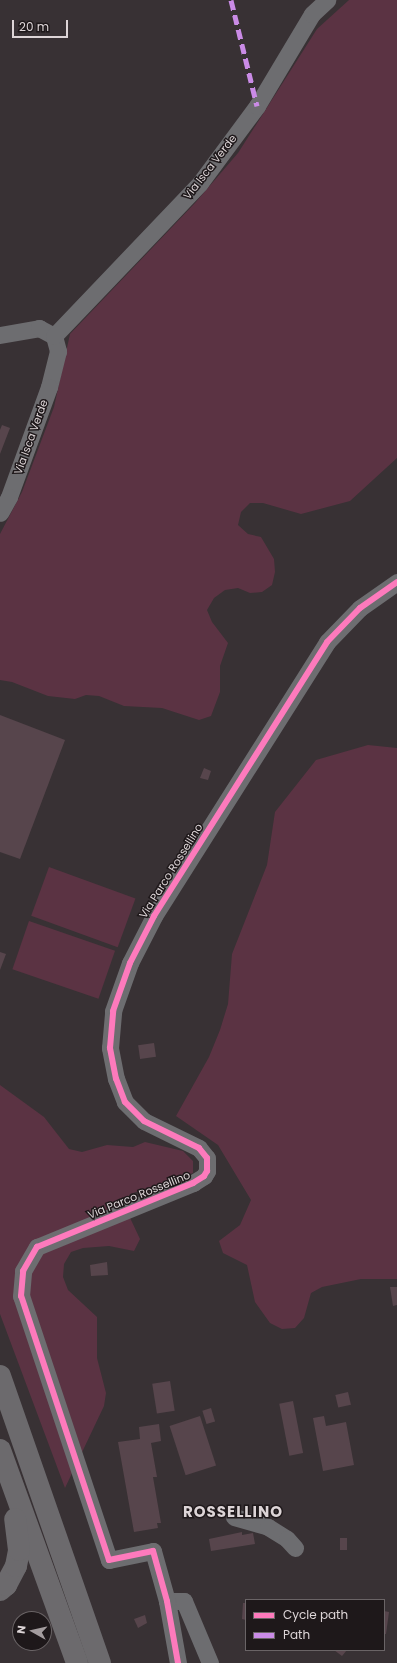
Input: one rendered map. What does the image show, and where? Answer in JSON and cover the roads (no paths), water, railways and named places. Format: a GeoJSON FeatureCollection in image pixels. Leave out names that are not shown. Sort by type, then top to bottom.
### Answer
{"type":"FeatureCollection","features":[{"type":"Feature","properties":{"kind":"highway"},"geometry":{"type":"LineString","coordinates":[[0,1376],[97,1656]]}},
{"type":"Feature","properties":{"kind":"highway"},"geometry":{"type":"LineString","coordinates":[[0,1590],[6,1585],[16,1566],[19,1550],[2,1455]]}},
{"type":"Feature","properties":{"kind":"highway"},"geometry":{"type":"LineString","coordinates":[[2,1455],[74,1656]]}},
{"type":"Feature","properties":{"kind":"street","name":"Via Isca Verde"},"geometry":{"type":"LineString","coordinates":[[0,513],[9,496],[49,387],[58,351],[54,336],[200,183],[256,106],[312,14],[327,0]]}},
{"type":"Feature","properties":{"kind":"street"},"geometry":{"type":"LineString","coordinates":[[0,335],[40,328],[54,336]]}},
{"type":"Feature","properties":{"kind":"street","name":"Via Parco Rossellino"},"geometry":{"type":"LineString","coordinates":[[167,1601],[152,1551],[109,1560],[21,1296],[23,1271],[37,1247],[193,1183],[204,1176],[208,1164],[203,1152],[144,1121],[125,1102],[116,1079],[110,1048],[113,1011],[130,963],[154,916],[327,642],[360,608],[397,582]]}},
{"type":"Feature","properties":{"kind":"street"},"geometry":{"type":"LineString","coordinates":[[234,1517],[268,1527],[287,1539],[295,1548]]}},
{"type":"Feature","properties":{"kind":"street"},"geometry":{"type":"LineString","coordinates":[[178,1663],[167,1601],[184,1600],[210,1663]]}},
{"type":"Feature","properties":{"kind":"district","name":"ROSSELLINO"},"geometry":{"type":"Point","coordinates":[233,1512]}}]}
